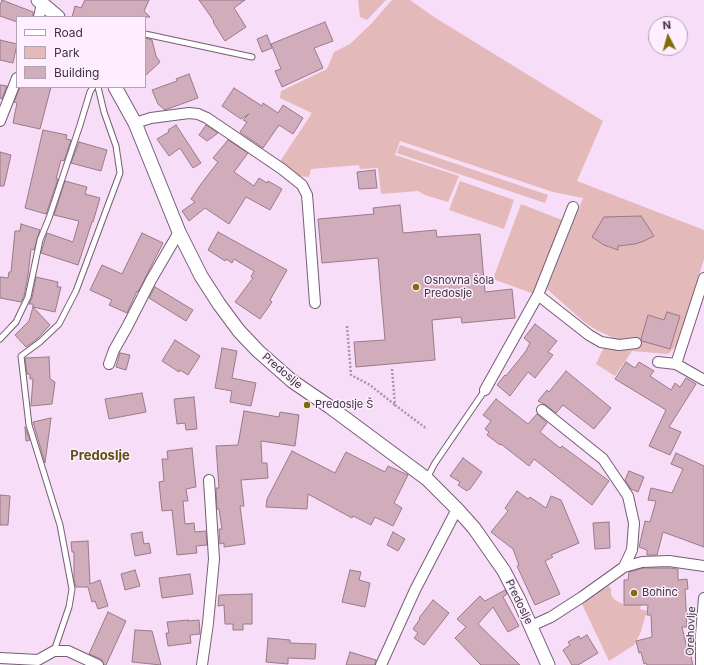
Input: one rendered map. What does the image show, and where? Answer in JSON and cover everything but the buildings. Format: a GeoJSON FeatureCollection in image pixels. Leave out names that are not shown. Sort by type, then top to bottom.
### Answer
{"type":"FeatureCollection","features":[{"type":"Feature","properties":{"kind":"street"},"geometry":{"type":"LineString","coordinates":[[39,16],[40,2]]}},
{"type":"Feature","properties":{"kind":"street"},"geometry":{"type":"LineString","coordinates":[[40,2],[57,16]]}},
{"type":"Feature","properties":{"kind":"street"},"geometry":{"type":"LineString","coordinates":[[0,121],[16,81]]}},
{"type":"Feature","properties":{"kind":"street","name":"Predoslje"},"geometry":{"type":"LineString","coordinates":[[116,88],[135,123],[179,232],[201,276],[239,331],[258,351],[292,381],[330,407],[427,479],[457,509],[474,528],[504,571],[548,665]]}},
{"type":"Feature","properties":{"kind":"street"},"geometry":{"type":"LineString","coordinates":[[135,123],[151,118],[189,113],[198,114],[207,118],[282,169],[302,185],[307,195],[315,303]]}},
{"type":"Feature","properties":{"kind":"street"},"geometry":{"type":"LineString","coordinates":[[485,390],[538,295],[573,207]]}},
{"type":"Feature","properties":{"kind":"street"},"geometry":{"type":"LineString","coordinates":[[109,364],[114,350],[151,280],[179,232]]}},
{"type":"Feature","properties":{"kind":"street"},"geometry":{"type":"LineString","coordinates":[[676,364],[704,278]]}},
{"type":"Feature","properties":{"kind":"street"},"geometry":{"type":"LineString","coordinates":[[538,295],[589,335],[601,342],[619,344],[636,343]]}},
{"type":"Feature","properties":{"kind":"street"},"geometry":{"type":"LineString","coordinates":[[658,362],[676,364],[704,380]]}},
{"type":"Feature","properties":{"kind":"street"},"geometry":{"type":"LineString","coordinates":[[542,410],[603,459],[628,496],[634,523],[632,550],[624,567]]}},
{"type":"Feature","properties":{"kind":"street"},"geometry":{"type":"LineString","coordinates":[[202,665],[208,623],[214,559],[209,480]]}},
{"type":"Feature","properties":{"kind":"street"},"geometry":{"type":"LineString","coordinates":[[381,665],[415,590],[457,509]]}},
{"type":"Feature","properties":{"kind":"street"},"geometry":{"type":"LineString","coordinates":[[531,626],[551,617],[624,567],[642,562],[669,561],[704,566]]}},
{"type":"Feature","properties":{"kind":"street","name":"Orehovlje"},"geometry":{"type":"LineString","coordinates":[[701,665],[701,635],[704,598]]}},
{"type":"Feature","properties":{"kind":"street"},"geometry":{"type":"LineString","coordinates":[[0,658],[38,663],[54,652],[68,651],[98,665]]}},
{"type":"Feature","properties":{"kind":"lane"},"geometry":{"type":"LineString","coordinates":[[146,34],[252,57]]}},
{"type":"Feature","properties":{"kind":"lane"},"geometry":{"type":"LineString","coordinates":[[0,339],[16,322],[28,297],[40,240],[49,218],[92,88]]}},
{"type":"Feature","properties":{"kind":"lane"},"geometry":{"type":"LineString","coordinates":[[54,652],[69,607],[72,589],[60,525],[29,425],[21,356],[40,342],[59,324],[76,291],[120,173],[116,146],[104,112],[98,88]]}},
{"type":"Feature","properties":{"kind":"lane"},"geometry":{"type":"LineString","coordinates":[[427,479],[435,463],[485,390]]}},
{"type":"Feature","properties":{"kind":"path"},"geometry":{"type":"LineString","coordinates":[[346,326],[351,374],[370,385],[427,428]]}},
{"type":"Feature","properties":{"kind":"path"},"geometry":{"type":"LineString","coordinates":[[392,369],[395,405]]}},
{"type":"Feature","properties":{"kind":"green space"},"geometry":{"type":"Polygon","coordinates":[[[358,0],[386,0],[367,20],[360,17],[358,0]]]}},
{"type":"Feature","properties":{"kind":"green space"},"geometry":{"type":"Polygon","coordinates":[[[392,0],[410,0],[434,17],[603,121],[577,181],[704,230],[704,259],[677,345],[668,354],[632,351],[615,376],[596,364],[602,351],[612,337],[598,331],[584,322],[547,289],[583,198],[553,192],[400,141],[395,155],[459,176],[448,202],[425,195],[418,191],[381,194],[378,168],[360,169],[359,165],[311,169],[309,177],[298,176],[279,163],[312,113],[280,98],[281,91],[327,69],[334,52],[350,44],[371,24],[392,0]]]}},
{"type":"Feature","properties":{"kind":"green space"},"geometry":{"type":"Polygon","coordinates":[[[400,145],[548,195],[545,203],[397,153],[400,145]]]}},
{"type":"Feature","properties":{"kind":"green space"},"geometry":{"type":"Polygon","coordinates":[[[460,181],[514,200],[504,229],[449,210],[460,181]]]}},
{"type":"Feature","properties":{"kind":"green space"},"geometry":{"type":"Polygon","coordinates":[[[521,204],[562,220],[534,294],[493,279],[521,204]]]}},
{"type":"Feature","properties":{"kind":"green space"},"geometry":{"type":"Polygon","coordinates":[[[609,586],[611,589],[611,595],[615,600],[624,605],[641,605],[640,609],[647,611],[640,634],[634,645],[609,661],[581,602],[609,586]]]}},
{"type":"Feature","properties":{"kind":"place","name":"Osnovna šola Predoslje"},"geometry":{"type":"Point","coordinates":[416,287]}},
{"type":"Feature","properties":{"kind":"place","name":"Predoslje Š"},"geometry":{"type":"Point","coordinates":[307,405]}},
{"type":"Feature","properties":{"kind":"place","name":"Bohinc"},"geometry":{"type":"Point","coordinates":[634,593]}},
{"type":"Feature","properties":{"kind":"district","name":"Predoslje"},"geometry":{"type":"Point","coordinates":[100,456]}}]}
